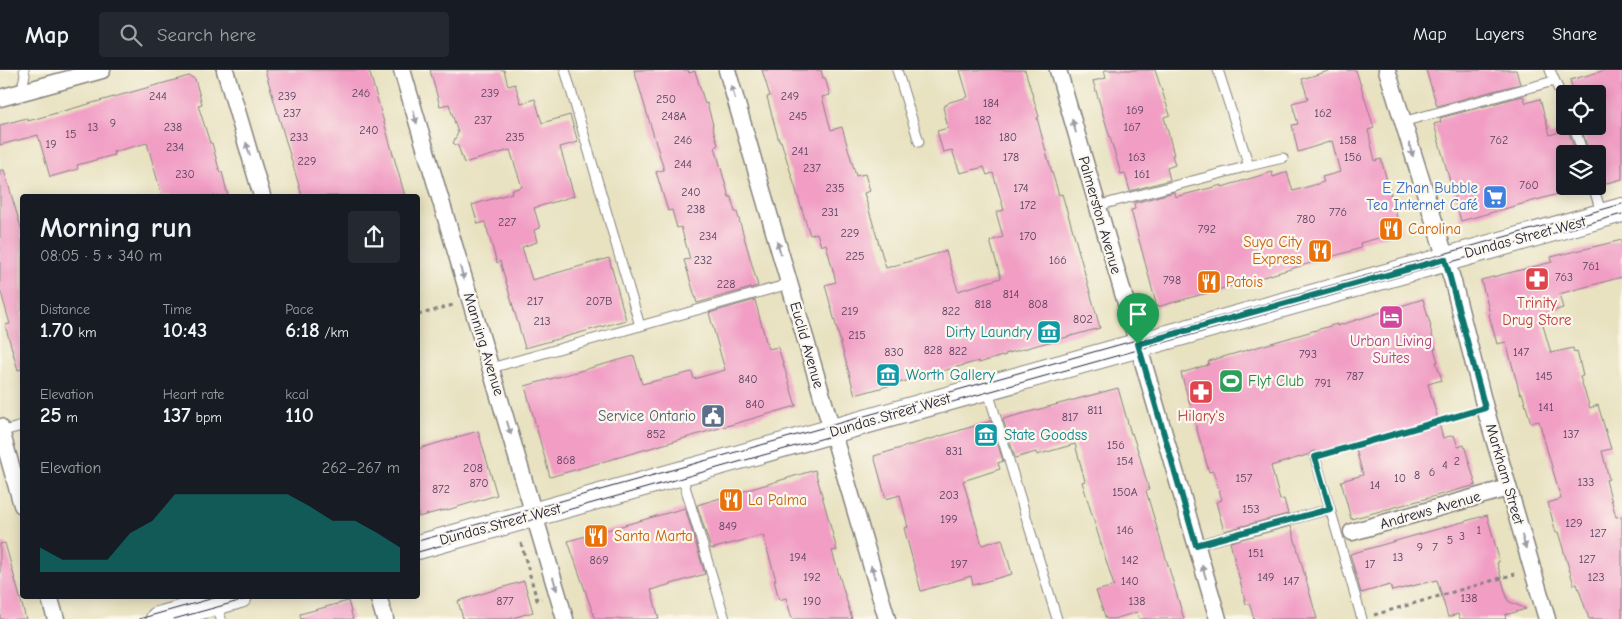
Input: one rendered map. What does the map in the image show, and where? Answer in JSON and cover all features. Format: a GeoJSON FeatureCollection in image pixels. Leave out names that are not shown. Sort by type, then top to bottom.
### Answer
{"type":"FeatureCollection","features":[{"type":"Feature","properties":{"kind":"main road","name":"Dundas Street West"},"geometry":{"type":"LineString","coordinates":[[420,546],[1138,344],[1612,213]]}},
{"type":"Feature","properties":{"kind":"main road"},"geometry":{"type":"LineString","coordinates":[[158,619],[217,606],[233,599]]}},
{"type":"Feature","properties":{"kind":"street"},"geometry":{"type":"LineString","coordinates":[[0,98],[102,70]]}},
{"type":"Feature","properties":{"kind":"street"},"geometry":{"type":"LineString","coordinates":[[225,70],[261,194]]}},
{"type":"Feature","properties":{"kind":"street","name":"Manning Avenue"},"geometry":{"type":"LineString","coordinates":[[402,70],[565,619]]}},
{"type":"Feature","properties":{"kind":"street","name":"Euclid Avenue"},"geometry":{"type":"LineString","coordinates":[[727,70],[887,619]]}},
{"type":"Feature","properties":{"kind":"street","name":"Palmerston Avenue"},"geometry":{"type":"LineString","coordinates":[[1058,70],[1218,619]]}},
{"type":"Feature","properties":{"kind":"street","name":"Markham Street"},"geometry":{"type":"LineString","coordinates":[[1387,70],[1445,259],[1485,408],[1547,619]]}},
{"type":"Feature","properties":{"kind":"street"},"geometry":{"type":"LineString","coordinates":[[0,430],[20,498]]}},
{"type":"Feature","properties":{"kind":"street","name":"Andrews Avenue"},"geometry":{"type":"LineString","coordinates":[[1352,532],[1508,488]]}},
{"type":"Feature","properties":{"kind":"street"},"geometry":{"type":"LineString","coordinates":[[50,599],[56,619]]}},
{"type":"Feature","properties":{"kind":"street"},"geometry":{"type":"LineString","coordinates":[[379,599],[385,619]]}},
{"type":"Feature","properties":{"kind":"lane"},"geometry":{"type":"LineString","coordinates":[[21,92],[25,75],[24,70]]}},
{"type":"Feature","properties":{"kind":"lane"},"geometry":{"type":"LineString","coordinates":[[565,70],[640,326]]}},
{"type":"Feature","properties":{"kind":"lane"},"geometry":{"type":"LineString","coordinates":[[897,70],[919,142]]}},
{"type":"Feature","properties":{"kind":"lane"},"geometry":{"type":"LineString","coordinates":[[1218,70],[1248,166]]}},
{"type":"Feature","properties":{"kind":"lane"},"geometry":{"type":"LineString","coordinates":[[1550,70],[1556,85]]}},
{"type":"Feature","properties":{"kind":"lane"},"geometry":{"type":"LineString","coordinates":[[1402,122],[1554,81]]}},
{"type":"Feature","properties":{"kind":"lane"},"geometry":{"type":"LineString","coordinates":[[1097,206],[1284,158]]}},
{"type":"Feature","properties":{"kind":"lane"},"geometry":{"type":"LineString","coordinates":[[1599,195],[1612,213]]}},
{"type":"Feature","properties":{"kind":"lane"},"geometry":{"type":"LineString","coordinates":[[491,368],[789,284]]}},
{"type":"Feature","properties":{"kind":"lane"},"geometry":{"type":"LineString","coordinates":[[986,388],[1057,619]]}},
{"type":"Feature","properties":{"kind":"lane"},"geometry":{"type":"LineString","coordinates":[[0,430],[20,426]]}},
{"type":"Feature","properties":{"kind":"lane"},"geometry":{"type":"LineString","coordinates":[[1315,457],[1362,619]]}},
{"type":"Feature","properties":{"kind":"lane"},"geometry":{"type":"LineString","coordinates":[[680,473],[725,619]]}},
{"type":"Feature","properties":{"kind":"lane"},"geometry":{"type":"LineString","coordinates":[[1196,545],[1330,509]]}},
{"type":"Feature","properties":{"kind":"path"},"geometry":{"type":"LineString","coordinates":[[420,314],[470,300]]}},
{"type":"Feature","properties":{"kind":"path"},"geometry":{"type":"LineString","coordinates":[[1315,457],[1485,408]]}},
{"type":"Feature","properties":{"kind":"path"},"geometry":{"type":"LineString","coordinates":[[1362,619],[1532,569]]}},
{"type":"Feature","properties":{"kind":"building"},"geometry":{"type":"Polygon","coordinates":[[[265,70],[369,70],[404,194],[301,194],[265,70]]]}},
{"type":"Feature","properties":{"kind":"building"},"geometry":{"type":"Polygon","coordinates":[[[430,70],[504,70],[508,86],[515,84],[521,103],[535,99],[542,123],[570,115],[578,142],[560,147],[574,196],[534,208],[540,228],[534,230],[537,242],[522,247],[532,280],[609,258],[626,320],[525,348],[500,261],[497,263],[485,222],[478,224],[472,205],[512,193],[511,190],[522,187],[510,150],[464,163],[458,146],[453,143],[458,133],[449,104],[440,106],[430,70]]]}},
{"type":"Feature","properties":{"kind":"building"},"geometry":{"type":"Polygon","coordinates":[[[634,70],[688,70],[689,73],[695,71],[713,125],[718,145],[715,147],[729,197],[731,197],[735,212],[737,212],[758,286],[697,303],[684,260],[690,259],[681,227],[677,228],[672,210],[668,211],[656,172],[664,170],[634,70]]]}},
{"type":"Feature","properties":{"kind":"building"},"geometry":{"type":"Polygon","coordinates":[[[762,70],[821,70],[830,95],[822,97],[831,130],[842,127],[856,176],[865,174],[870,191],[864,193],[886,268],[946,251],[958,291],[1001,278],[990,241],[1003,237],[996,212],[1004,210],[993,173],[987,175],[984,167],[960,173],[952,150],[943,152],[937,131],[948,128],[943,107],[950,102],[968,97],[960,70],[1025,70],[1039,117],[1037,118],[1048,159],[1059,195],[1062,194],[1100,328],[979,363],[979,361],[855,395],[825,285],[836,282],[826,244],[821,246],[817,233],[810,235],[781,141],[779,141],[767,97],[770,96],[762,70]]]}},
{"type":"Feature","properties":{"kind":"building"},"geometry":{"type":"Polygon","coordinates":[[[1104,70],[1155,70],[1170,115],[1164,117],[1175,165],[1167,168],[1170,180],[1130,191],[1125,173],[1121,174],[1093,81],[1106,78],[1104,70]]]}},
{"type":"Feature","properties":{"kind":"building"},"geometry":{"type":"Polygon","coordinates":[[[1332,70],[1356,70],[1374,128],[1368,130],[1375,161],[1381,159],[1401,232],[1360,243],[1361,248],[1157,307],[1131,210],[1135,209],[1134,203],[1174,192],[1175,197],[1222,185],[1222,187],[1272,172],[1273,177],[1287,172],[1293,191],[1324,182],[1322,177],[1340,172],[1332,141],[1298,152],[1292,125],[1298,124],[1292,103],[1308,99],[1302,79],[1332,70]]]}},
{"type":"Feature","properties":{"kind":"building"},"geometry":{"type":"Polygon","coordinates":[[[1426,70],[1516,70],[1520,84],[1437,106],[1426,70]]]}},
{"type":"Feature","properties":{"kind":"building"},"geometry":{"type":"Polygon","coordinates":[[[1606,70],[1622,70],[1622,179],[1606,183],[1606,145],[1586,145],[1584,135],[1606,135],[1606,85],[1571,85],[1570,80],[1606,70]]]}},
{"type":"Feature","properties":{"kind":"building"},"geometry":{"type":"Polygon","coordinates":[[[189,76],[195,79],[202,104],[198,105],[210,143],[212,143],[220,173],[222,172],[228,194],[161,194],[147,143],[113,152],[114,155],[77,165],[78,169],[50,177],[38,135],[0,145],[0,125],[27,118],[28,121],[189,76]]]}},
{"type":"Feature","properties":{"kind":"building"},"geometry":{"type":"Polygon","coordinates":[[[1523,96],[1526,103],[1540,99],[1550,135],[1556,133],[1556,135],[1570,135],[1573,145],[1556,145],[1556,195],[1461,221],[1434,124],[1441,122],[1440,118],[1523,96]]]}},
{"type":"Feature","properties":{"kind":"building"},"geometry":{"type":"Polygon","coordinates":[[[0,170],[4,170],[20,224],[20,370],[18,370],[5,325],[10,324],[0,289],[0,170]]]}},
{"type":"Feature","properties":{"kind":"building"},"geometry":{"type":"Polygon","coordinates":[[[1622,240],[1622,277],[1559,294],[1563,308],[1540,315],[1551,353],[1573,348],[1574,352],[1577,351],[1583,376],[1580,377],[1590,408],[1598,405],[1611,449],[1602,451],[1609,479],[1606,480],[1616,517],[1622,516],[1622,619],[1589,619],[1577,584],[1574,585],[1548,503],[1561,499],[1539,421],[1531,423],[1522,393],[1520,394],[1506,342],[1497,344],[1481,280],[1552,262],[1551,257],[1622,240]]]}},
{"type":"Feature","properties":{"kind":"building"},"geometry":{"type":"Polygon","coordinates":[[[1423,299],[1436,349],[1434,349],[1438,362],[1436,362],[1442,380],[1428,384],[1443,438],[1454,435],[1458,447],[1464,445],[1476,485],[1351,519],[1341,481],[1363,475],[1354,442],[1318,452],[1314,451],[1310,454],[1271,466],[1280,500],[1284,499],[1288,514],[1224,531],[1216,502],[1222,500],[1213,471],[1209,472],[1181,373],[1208,365],[1209,361],[1337,324],[1337,326],[1423,299]]]}},
{"type":"Feature","properties":{"kind":"building"},"geometry":{"type":"Polygon","coordinates":[[[755,300],[768,349],[778,347],[796,406],[550,477],[525,386],[634,356],[642,384],[692,372],[694,379],[725,370],[709,313],[755,300]]]}},
{"type":"Feature","properties":{"kind":"building"},"geometry":{"type":"Polygon","coordinates":[[[1118,388],[1131,434],[1139,454],[1149,490],[1146,491],[1184,619],[1139,619],[1137,612],[1114,619],[1106,619],[1096,591],[1114,586],[1082,482],[1085,481],[1075,444],[1037,455],[1036,452],[1015,458],[1003,419],[1118,388]]]}},
{"type":"Feature","properties":{"kind":"building"},"geometry":{"type":"Polygon","coordinates":[[[991,421],[1003,461],[998,463],[1000,469],[963,481],[982,545],[1002,539],[1012,574],[973,585],[971,576],[921,591],[904,528],[908,527],[900,495],[886,499],[874,456],[991,421]]]}},
{"type":"Feature","properties":{"kind":"building"},"geometry":{"type":"Polygon","coordinates":[[[478,431],[497,495],[420,516],[420,448],[478,431]]]}},
{"type":"Feature","properties":{"kind":"building"},"geometry":{"type":"Polygon","coordinates":[[[815,470],[837,550],[832,551],[852,619],[792,619],[786,598],[779,600],[774,580],[776,580],[763,535],[711,549],[697,505],[815,470]]]}},
{"type":"Feature","properties":{"kind":"building"},"geometry":{"type":"Polygon","coordinates":[[[685,508],[705,574],[651,590],[659,619],[595,619],[568,541],[685,508]]]}},
{"type":"Feature","properties":{"kind":"building"},"geometry":{"type":"Polygon","coordinates":[[[1487,515],[1498,555],[1499,562],[1497,563],[1508,601],[1526,609],[1505,615],[1506,619],[1460,619],[1458,614],[1448,617],[1437,580],[1392,591],[1390,585],[1361,593],[1350,554],[1487,515]]]}},
{"type":"Feature","properties":{"kind":"building"},"geometry":{"type":"Polygon","coordinates":[[[1291,526],[1317,619],[1254,619],[1249,603],[1246,604],[1230,542],[1291,526]]]}},
{"type":"Feature","properties":{"kind":"building"},"geometry":{"type":"Polygon","coordinates":[[[5,543],[26,619],[0,619],[0,544],[5,543]]]}},
{"type":"Feature","properties":{"kind":"building"},"geometry":{"type":"Polygon","coordinates":[[[524,581],[533,612],[509,619],[463,619],[458,601],[524,581]]]}},
{"type":"Feature","properties":{"kind":"building"},"geometry":{"type":"Polygon","coordinates":[[[348,601],[353,619],[301,619],[300,614],[348,601]]]}},
{"type":"Feature","properties":{"kind":"tram line"},"geometry":{"type":"LineString","coordinates":[[420,540],[1622,204]]}},
{"type":"Feature","properties":{"kind":"tram line"},"geometry":{"type":"LineString","coordinates":[[420,551],[1622,214]]}},
{"type":"Feature","properties":{"kind":"tram line"},"geometry":{"type":"LineString","coordinates":[[139,619],[210,599]]}},
{"type":"Feature","properties":{"kind":"tram line"},"geometry":{"type":"LineString","coordinates":[[174,619],[246,599]]}},
{"type":"Feature","properties":{"kind":"place","name":"E Zhan Bubble Tea Internet Café"},"geometry":{"type":"Point","coordinates":[1495,197]}},
{"type":"Feature","properties":{"kind":"place","name":"Carolina"},"geometry":{"type":"Point","coordinates":[1391,229]}},
{"type":"Feature","properties":{"kind":"place","name":"Suya City Express"},"geometry":{"type":"Point","coordinates":[1320,251]}},
{"type":"Feature","properties":{"kind":"place","name":"Trinity Drug Store"},"geometry":{"type":"Point","coordinates":[1537,279]}},
{"type":"Feature","properties":{"kind":"place","name":"Patois"},"geometry":{"type":"Point","coordinates":[1209,282]}},
{"type":"Feature","properties":{"kind":"place","name":"Urban Living Suites"},"geometry":{"type":"Point","coordinates":[1391,317]}},
{"type":"Feature","properties":{"kind":"place","name":"Dirty Laundry"},"geometry":{"type":"Point","coordinates":[1049,332]}},
{"type":"Feature","properties":{"kind":"place","name":"Worth Gallery"},"geometry":{"type":"Point","coordinates":[888,375]}},
{"type":"Feature","properties":{"kind":"place","name":"Flyt Club"},"geometry":{"type":"Point","coordinates":[1231,381]}},
{"type":"Feature","properties":{"kind":"place","name":"Hilary's"},"geometry":{"type":"Point","coordinates":[1201,392]}},
{"type":"Feature","properties":{"kind":"place","name":"Service Ontario"},"geometry":{"type":"Point","coordinates":[713,416]}},
{"type":"Feature","properties":{"kind":"place","name":"State Goodss"},"geometry":{"type":"Point","coordinates":[986,435]}},
{"type":"Feature","properties":{"kind":"place","name":"La Palma"},"geometry":{"type":"Point","coordinates":[731,500]}},
{"type":"Feature","properties":{"kind":"place","name":"Santa Marta"},"geometry":{"type":"Point","coordinates":[596,536]}},
{"type":"Feature","properties":{"kind":"route"},"geometry":{"type":"LineString","coordinates":[[1445,259],[1453,282],[1485,408],[1315,457],[1330,509],[1196,545],[1138,344],[1445,259]]}}]}
